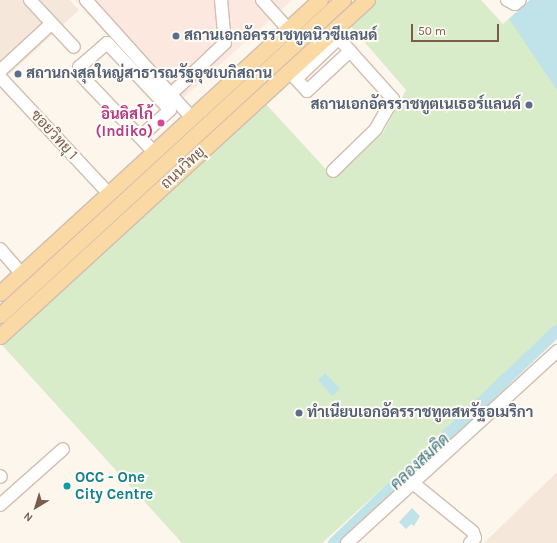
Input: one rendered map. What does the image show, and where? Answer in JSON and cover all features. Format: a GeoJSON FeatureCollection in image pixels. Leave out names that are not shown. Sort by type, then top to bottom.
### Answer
{"type":"FeatureCollection","features":[{"type":"Feature","properties":{"kind":"main road","name":"ถนนวิทยุ"},"geometry":{"type":"LineString","coordinates":[[0,293],[320,0]]}},
{"type":"Feature","properties":{"kind":"main road","name":"ถนนวิทยุ"},"geometry":{"type":"LineString","coordinates":[[0,315],[343,0]]}},
{"type":"Feature","properties":{"kind":"main road","name":"ถนนวิทยุ"},"geometry":{"type":"LineString","coordinates":[[0,336],[336,35],[367,0]]}},
{"type":"Feature","properties":{"kind":"street"},"geometry":{"type":"LineString","coordinates":[[30,0],[74,47]]}},
{"type":"Feature","properties":{"kind":"street"},"geometry":{"type":"LineString","coordinates":[[86,0],[192,118]]}},
{"type":"Feature","properties":{"kind":"street"},"geometry":{"type":"LineString","coordinates":[[171,94],[225,43],[221,0]]}},
{"type":"Feature","properties":{"kind":"street"},"geometry":{"type":"LineString","coordinates":[[262,0],[288,29]]}},
{"type":"Feature","properties":{"kind":"street"},"geometry":{"type":"LineString","coordinates":[[506,0],[515,4],[520,0]]}},
{"type":"Feature","properties":{"kind":"street"},"geometry":{"type":"LineString","coordinates":[[0,71],[51,24]]}},
{"type":"Feature","properties":{"kind":"street"},"geometry":{"type":"LineString","coordinates":[[332,172],[376,129],[393,99],[336,35],[296,79],[307,91],[350,51]]}},
{"type":"Feature","properties":{"kind":"street"},"geometry":{"type":"LineString","coordinates":[[140,137],[170,110],[107,43],[78,70],[140,137],[154,152]]}},
{"type":"Feature","properties":{"kind":"street","name":"ซอยวิทยุ 1"},"geometry":{"type":"LineString","coordinates":[[2,81],[109,194]]}},
{"type":"Feature","properties":{"kind":"street"},"geometry":{"type":"LineString","coordinates":[[0,249],[21,273]]}},
{"type":"Feature","properties":{"kind":"street"},"geometry":{"type":"LineString","coordinates":[[347,543],[557,351]]}},
{"type":"Feature","properties":{"kind":"street"},"geometry":{"type":"LineString","coordinates":[[0,505],[63,449]]}},
{"type":"Feature","properties":{"kind":"street"},"geometry":{"type":"LineString","coordinates":[[413,483],[473,532],[475,538],[470,543]]}},
{"type":"Feature","properties":{"kind":"shaded area"},"geometry":{"type":"Polygon","coordinates":[[[0,0],[70,0],[79,10],[0,83],[0,0]]]}},
{"type":"Feature","properties":{"kind":"shaded area"},"geometry":{"type":"Polygon","coordinates":[[[75,0],[292,0],[173,107],[75,0]]]}},
{"type":"Feature","properties":{"kind":"shaded area"},"geometry":{"type":"Polygon","coordinates":[[[557,472],[557,543],[484,543],[557,472]]]}},
{"type":"Feature","properties":{"kind":"green space"},"geometry":{"type":"Polygon","coordinates":[[[374,0],[481,0],[503,24],[530,0],[557,0],[557,330],[322,543],[182,543],[2,345],[265,103],[334,178],[383,133],[406,90],[348,23],[374,0]]]}},
{"type":"Feature","properties":{"kind":"water"},"geometry":{"type":"Polygon","coordinates":[[[530,0],[557,0],[557,90],[509,19],[530,0]]]}},
{"type":"Feature","properties":{"kind":"water"},"geometry":{"type":"Polygon","coordinates":[[[325,373],[340,389],[332,396],[318,380],[325,373]]]}},
{"type":"Feature","properties":{"kind":"water"},"geometry":{"type":"Polygon","coordinates":[[[412,508],[420,516],[414,526],[411,524],[406,529],[399,522],[412,508]]]}},
{"type":"Feature","properties":{"kind":"waterway","name":"คลองสมคิด"},"geometry":{"type":"LineString","coordinates":[[334,543],[557,331]]}},
{"type":"Feature","properties":{"kind":"place","name":"สถานเอกอัครราชทูตนิวซีแลนด์"},"geometry":{"type":"Point","coordinates":[176,36]}},
{"type":"Feature","properties":{"kind":"place","name":"สถานกงสุลใหญ่สาธารณรัฐอุซเบกิสถาน"},"geometry":{"type":"Point","coordinates":[18,74]}},
{"type":"Feature","properties":{"kind":"place","name":"สถานเอกอัครราชทูตเนเธอร์แลนด์"},"geometry":{"type":"Point","coordinates":[529,105]}},
{"type":"Feature","properties":{"kind":"place","name":"อินดิสโก้ (Indiko)"},"geometry":{"type":"Point","coordinates":[161,123]}},
{"type":"Feature","properties":{"kind":"place","name":"ทำเนียบเอกอัครราชทูตสหรัฐอเมริกา"},"geometry":{"type":"Point","coordinates":[299,413]}},
{"type":"Feature","properties":{"kind":"place","name":"OCC - One City Centre"},"geometry":{"type":"Point","coordinates":[67,486]}}]}
